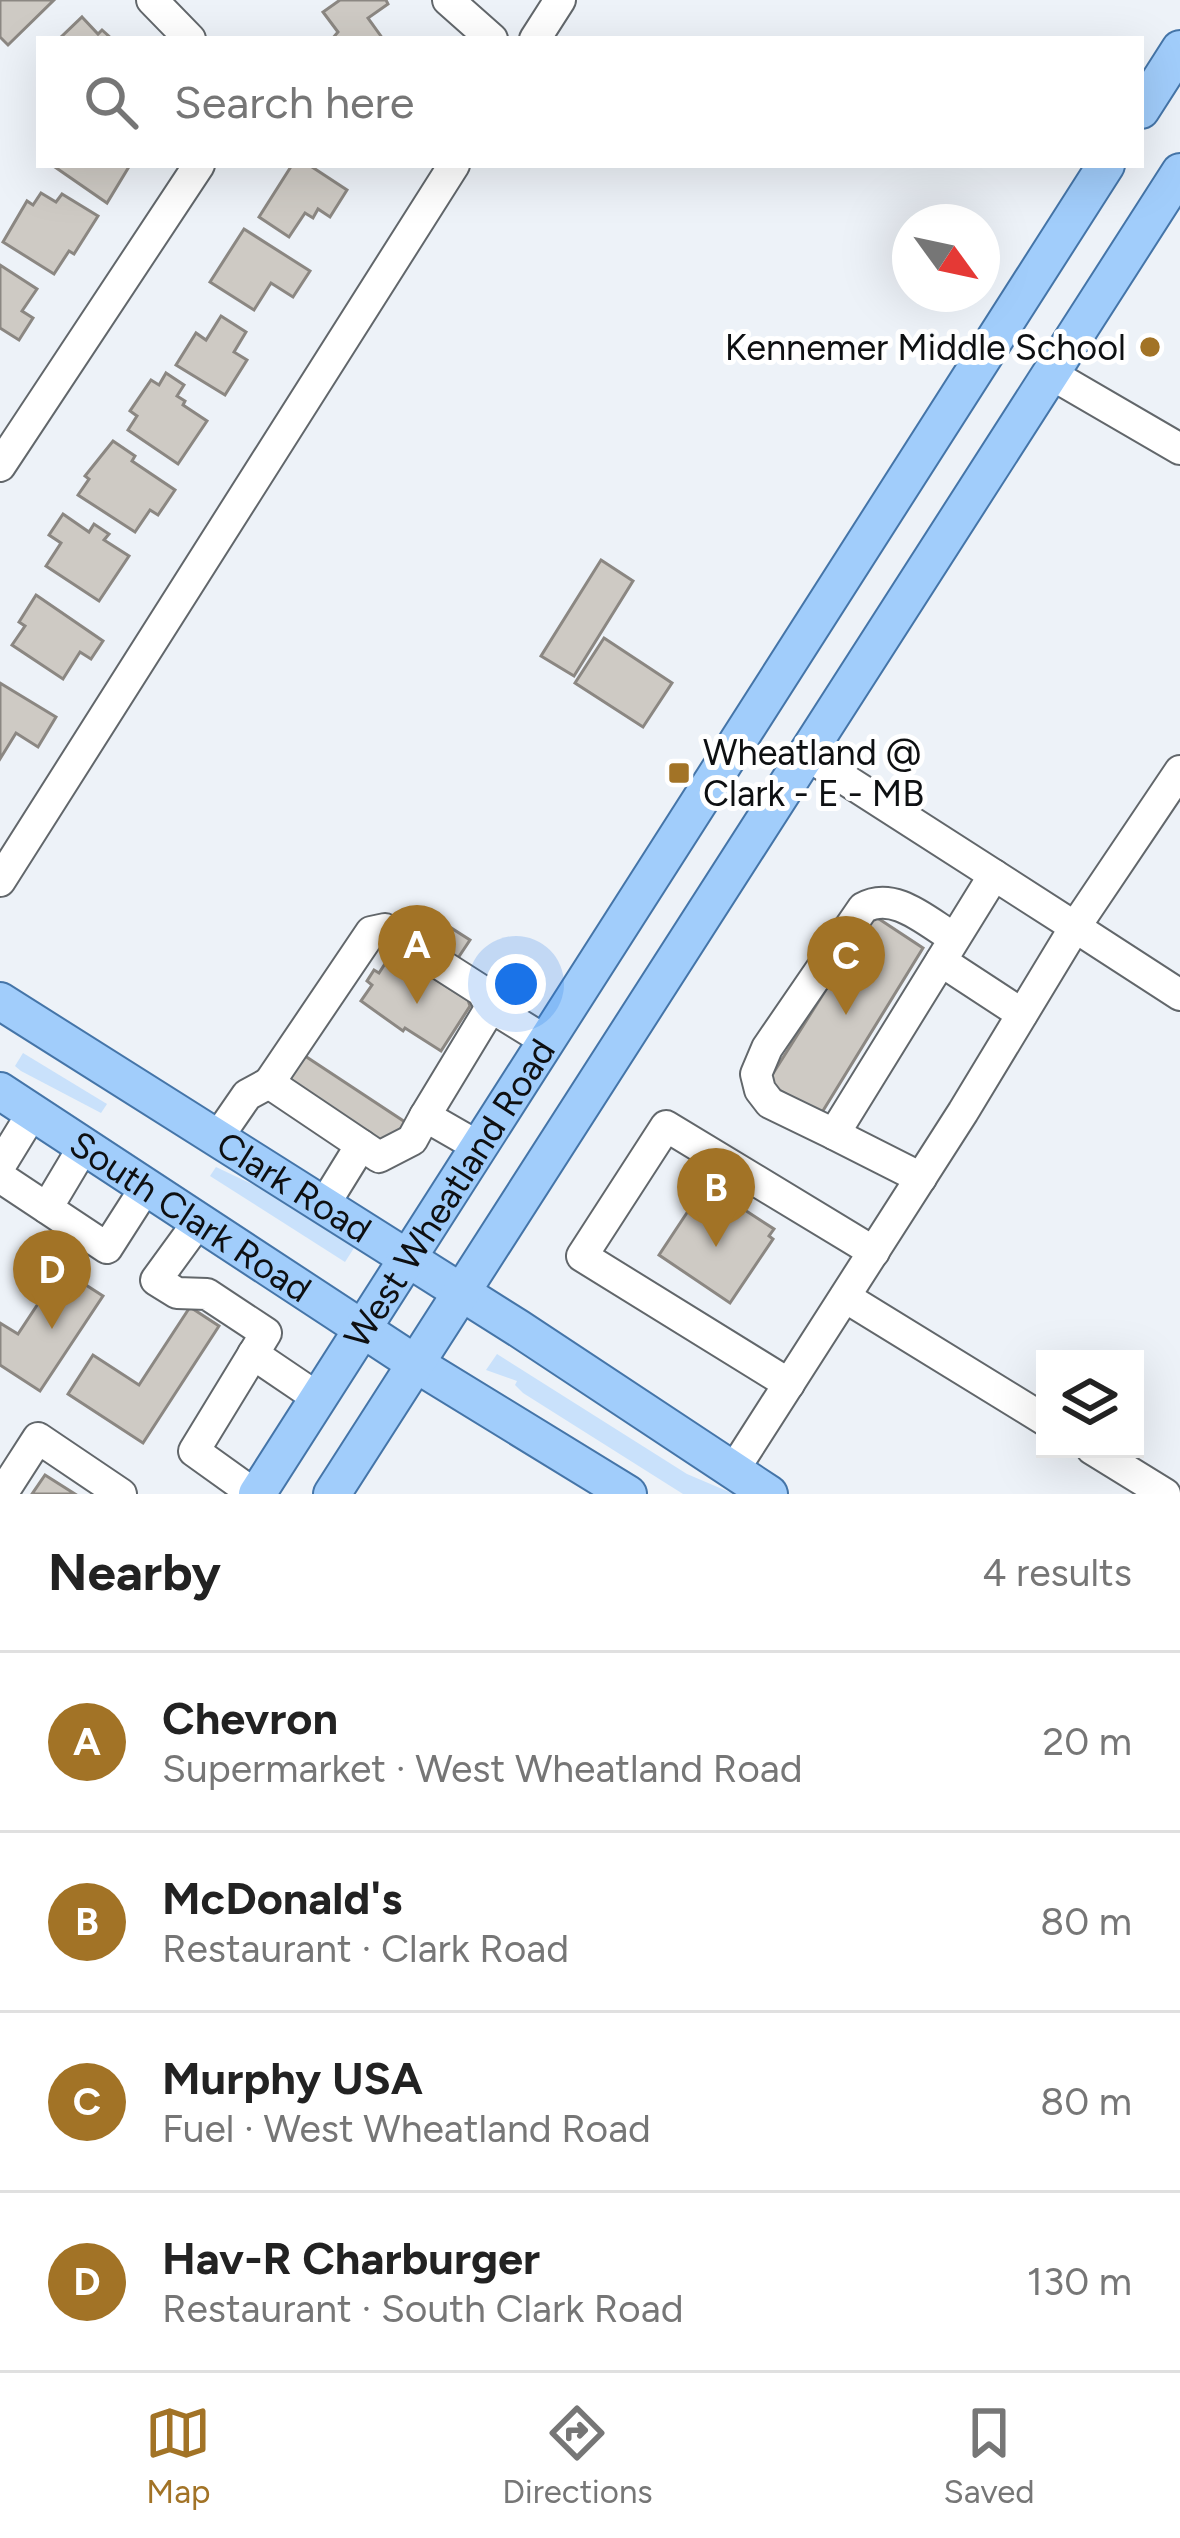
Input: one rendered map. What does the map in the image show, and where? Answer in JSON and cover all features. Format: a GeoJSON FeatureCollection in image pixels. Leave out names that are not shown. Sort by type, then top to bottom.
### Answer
{"type":"FeatureCollection","features":[{"type":"Feature","properties":{"kind":"main road"},"geometry":{"type":"LineString","coordinates":[[1144,105],[1180,49]]}},
{"type":"Feature","properties":{"kind":"main road","name":"West Wheatland Road"},"geometry":{"type":"LineString","coordinates":[[255,1494],[1104,168]]}},
{"type":"Feature","properties":{"kind":"main road","name":"West Wheatland Road"},"geometry":{"type":"LineString","coordinates":[[332,1494],[1180,172]]}},
{"type":"Feature","properties":{"kind":"main road"},"geometry":{"type":"LineString","coordinates":[[993,341],[1051,374]]}},
{"type":"Feature","properties":{"kind":"main road"},"geometry":{"type":"LineString","coordinates":[[752,719],[807,755]]}},
{"type":"Feature","properties":{"kind":"main road","name":"Clark Road"},"geometry":{"type":"LineString","coordinates":[[0,1000],[409,1258],[769,1494]]}},
{"type":"Feature","properties":{"kind":"main road","name":"South Clark Road"},"geometry":{"type":"LineString","coordinates":[[0,1091],[416,1364],[628,1494]]}},
{"type":"Feature","properties":{"kind":"street"},"geometry":{"type":"LineString","coordinates":[[152,0],[187,36]]}},
{"type":"Feature","properties":{"kind":"street"},"geometry":{"type":"LineString","coordinates":[[448,0],[489,36]]}},
{"type":"Feature","properties":{"kind":"street"},"geometry":{"type":"LineString","coordinates":[[537,36],[560,0]]}},
{"type":"Feature","properties":{"kind":"street"},"geometry":{"type":"LineString","coordinates":[[0,466],[197,168]]}},
{"type":"Feature","properties":{"kind":"street"},"geometry":{"type":"LineString","coordinates":[[0,881],[452,168]]}},
{"type":"Feature","properties":{"kind":"street"},"geometry":{"type":"LineString","coordinates":[[1051,374],[1180,449]]}},
{"type":"Feature","properties":{"kind":"street"},"geometry":{"type":"LineString","coordinates":[[807,755],[1180,995]]}},
{"type":"Feature","properties":{"kind":"street"},"geometry":{"type":"LineString","coordinates":[[733,1471],[1075,927],[1180,771]]}},
{"type":"Feature","properties":{"kind":"street"},"geometry":{"type":"LineString","coordinates":[[834,1134],[994,875]]}},
{"type":"Feature","properties":{"kind":"street"},"geometry":{"type":"LineString","coordinates":[[921,1178],[783,1112],[760,1090],[757,1074],[767,1048],[863,908],[875,901],[892,901],[1022,1014]]}},
{"type":"Feature","properties":{"kind":"street"},"geometry":{"type":"LineString","coordinates":[[218,1138],[247,1095],[268,1083],[371,932],[386,929],[482,991],[490,1007],[546,1041]]}},
{"type":"Feature","properties":{"kind":"street"},"geometry":{"type":"LineString","coordinates":[[268,1083],[380,1157],[412,1140],[490,1007]]}},
{"type":"Feature","properties":{"kind":"street"},"geometry":{"type":"LineString","coordinates":[[0,1166],[33,1112]]}},
{"type":"Feature","properties":{"kind":"street"},"geometry":{"type":"LineString","coordinates":[[425,1117],[479,1147]]}},
{"type":"Feature","properties":{"kind":"street"},"geometry":{"type":"LineString","coordinates":[[789,1384],[582,1256],[666,1126],[874,1252]]}},
{"type":"Feature","properties":{"kind":"street"},"geometry":{"type":"LineString","coordinates":[[324,1205],[361,1145]]}},
{"type":"Feature","properties":{"kind":"street"},"geometry":{"type":"LineString","coordinates":[[47,1208],[84,1146]]}},
{"type":"Feature","properties":{"kind":"street"},"geometry":{"type":"LineString","coordinates":[[0,1178],[107,1248],[146,1186]]}},
{"type":"Feature","properties":{"kind":"street"},"geometry":{"type":"LineString","coordinates":[[199,1221],[156,1280],[177,1293],[207,1294],[266,1333],[194,1451],[255,1494]]}},
{"type":"Feature","properties":{"kind":"street"},"geometry":{"type":"LineString","coordinates":[[243,1318],[274,1271]]}},
{"type":"Feature","properties":{"kind":"street"},"geometry":{"type":"LineString","coordinates":[[845,1297],[1036,1414]]}},
{"type":"Feature","properties":{"kind":"street"},"geometry":{"type":"LineString","coordinates":[[253,1354],[318,1398]]}},
{"type":"Feature","properties":{"kind":"street"},"geometry":{"type":"LineString","coordinates":[[2,1494],[38,1438],[121,1494]]}},
{"type":"Feature","properties":{"kind":"street"},"geometry":{"type":"LineString","coordinates":[[1107,1458],[1165,1494]]}},
{"type":"Feature","properties":{"kind":"shaded area"},"geometry":{"type":"Polygon","coordinates":[[[23,1053],[107,1104],[101,1113],[21,1071],[15,1066],[23,1053]]]}},
{"type":"Feature","properties":{"kind":"shaded area"},"geometry":{"type":"Polygon","coordinates":[[[216,1167],[345,1241],[354,1248],[345,1262],[210,1176],[216,1167]]]}},
{"type":"Feature","properties":{"kind":"shaded area"},"geometry":{"type":"Polygon","coordinates":[[[497,1354],[687,1474],[734,1494],[683,1494],[523,1393],[517,1381],[486,1370],[497,1354]]]}},
{"type":"Feature","properties":{"kind":"building"},"geometry":{"type":"Polygon","coordinates":[[[0,0],[54,0],[8,45],[0,37],[0,0]]]}},
{"type":"Feature","properties":{"kind":"building"},"geometry":{"type":"Polygon","coordinates":[[[340,0],[386,0],[388,4],[368,18],[381,36],[335,36],[338,32],[323,12],[340,0]]]}},
{"type":"Feature","properties":{"kind":"building"},"geometry":{"type":"Polygon","coordinates":[[[82,17],[98,34],[102,30],[109,36],[62,36],[82,17]]]}},
{"type":"Feature","properties":{"kind":"building"},"geometry":{"type":"Polygon","coordinates":[[[56,168],[128,168],[107,203],[56,168]]]}},
{"type":"Feature","properties":{"kind":"building"},"geometry":{"type":"Polygon","coordinates":[[[290,168],[314,168],[347,190],[330,217],[318,209],[313,218],[305,213],[289,237],[259,217],[290,168]]]}},
{"type":"Feature","properties":{"kind":"building"},"geometry":{"type":"Polygon","coordinates":[[[41,193],[56,202],[62,194],[98,216],[74,254],[69,251],[54,274],[3,242],[27,201],[33,205],[41,193]]]}},
{"type":"Feature","properties":{"kind":"building"},"geometry":{"type":"Polygon","coordinates":[[[244,229],[310,271],[293,297],[271,283],[254,310],[210,282],[244,229]]]}},
{"type":"Feature","properties":{"kind":"building"},"geometry":{"type":"Polygon","coordinates":[[[0,265],[37,289],[22,311],[33,318],[19,340],[0,328],[0,265]]]}},
{"type":"Feature","properties":{"kind":"building"},"geometry":{"type":"Polygon","coordinates":[[[221,316],[246,332],[234,352],[247,360],[225,395],[176,365],[196,333],[206,340],[221,316]]]}},
{"type":"Feature","properties":{"kind":"building"},"geometry":{"type":"Polygon","coordinates":[[[166,373],[184,385],[177,396],[185,401],[183,405],[207,421],[178,464],[128,430],[137,416],[130,411],[151,380],[159,385],[166,373]]]}},
{"type":"Feature","properties":{"kind":"building"},"geometry":{"type":"Polygon","coordinates":[[[113,441],[135,456],[132,461],[175,490],[158,515],[150,510],[135,532],[78,495],[89,479],[85,476],[113,441]]]}},
{"type":"Feature","properties":{"kind":"building"},"geometry":{"type":"Polygon","coordinates":[[[63,514],[89,532],[94,524],[109,534],[104,540],[129,556],[99,601],[46,566],[61,543],[49,535],[63,514]]]}},
{"type":"Feature","properties":{"kind":"building"},"geometry":{"type":"Polygon","coordinates":[[[601,560],[633,581],[574,676],[541,656],[601,560]]]}},
{"type":"Feature","properties":{"kind":"building"},"geometry":{"type":"Polygon","coordinates":[[[36,595],[103,641],[91,659],[80,652],[63,679],[12,645],[25,626],[19,622],[36,595]]]}},
{"type":"Feature","properties":{"kind":"building"},"geometry":{"type":"Polygon","coordinates":[[[604,638],[672,683],[643,727],[575,683],[604,638]]]}},
{"type":"Feature","properties":{"kind":"building"},"geometry":{"type":"Polygon","coordinates":[[[0,683],[56,717],[38,747],[16,733],[0,759],[0,683]]]}},
{"type":"Feature","properties":{"kind":"building"},"geometry":{"type":"Polygon","coordinates":[[[420,908],[470,940],[456,961],[406,929],[420,908]]]}},
{"type":"Feature","properties":{"kind":"building"},"geometry":{"type":"Polygon","coordinates":[[[873,915],[923,948],[821,1114],[767,1083],[873,915]]]}},
{"type":"Feature","properties":{"kind":"building"},"geometry":{"type":"Polygon","coordinates":[[[395,954],[468,1000],[470,1006],[441,1051],[361,1001],[372,985],[367,981],[374,970],[379,973],[395,954]]]}},
{"type":"Feature","properties":{"kind":"building"},"geometry":{"type":"Polygon","coordinates":[[[299,1052],[405,1122],[388,1147],[282,1078],[299,1052]]]}},
{"type":"Feature","properties":{"kind":"building"},"geometry":{"type":"Polygon","coordinates":[[[714,1190],[774,1229],[769,1236],[773,1239],[730,1303],[659,1255],[698,1196],[707,1202],[714,1190]]]}},
{"type":"Feature","properties":{"kind":"building"},"geometry":{"type":"Polygon","coordinates":[[[61,1269],[103,1296],[40,1391],[0,1365],[0,1323],[18,1334],[61,1269]]]}},
{"type":"Feature","properties":{"kind":"building"},"geometry":{"type":"Polygon","coordinates":[[[190,1307],[219,1326],[143,1443],[68,1394],[93,1355],[139,1385],[190,1307]]]}},
{"type":"Feature","properties":{"kind":"building"},"geometry":{"type":"Polygon","coordinates":[[[45,1475],[75,1494],[32,1494],[45,1475]]]}},
{"type":"Feature","properties":{"kind":"place","name":"Kennemer Middle School"},"geometry":{"type":"Point","coordinates":[1150,347]}},
{"type":"Feature","properties":{"kind":"place","name":"Wheatland @ Clark - E - MB"},"geometry":{"type":"Point","coordinates":[679,773]}},
{"type":"Feature","properties":{"kind":"place","name":"Chevron"},"geometry":{"type":"Point","coordinates":[417,1004]}},
{"type":"Feature","properties":{"kind":"place","name":"Murphy USA"},"geometry":{"type":"Point","coordinates":[846,1015]}},
{"type":"Feature","properties":{"kind":"place","name":"McDonald's"},"geometry":{"type":"Point","coordinates":[716,1247]}},
{"type":"Feature","properties":{"kind":"place","name":"Hav-R Charburger"},"geometry":{"type":"Point","coordinates":[52,1329]}}]}
